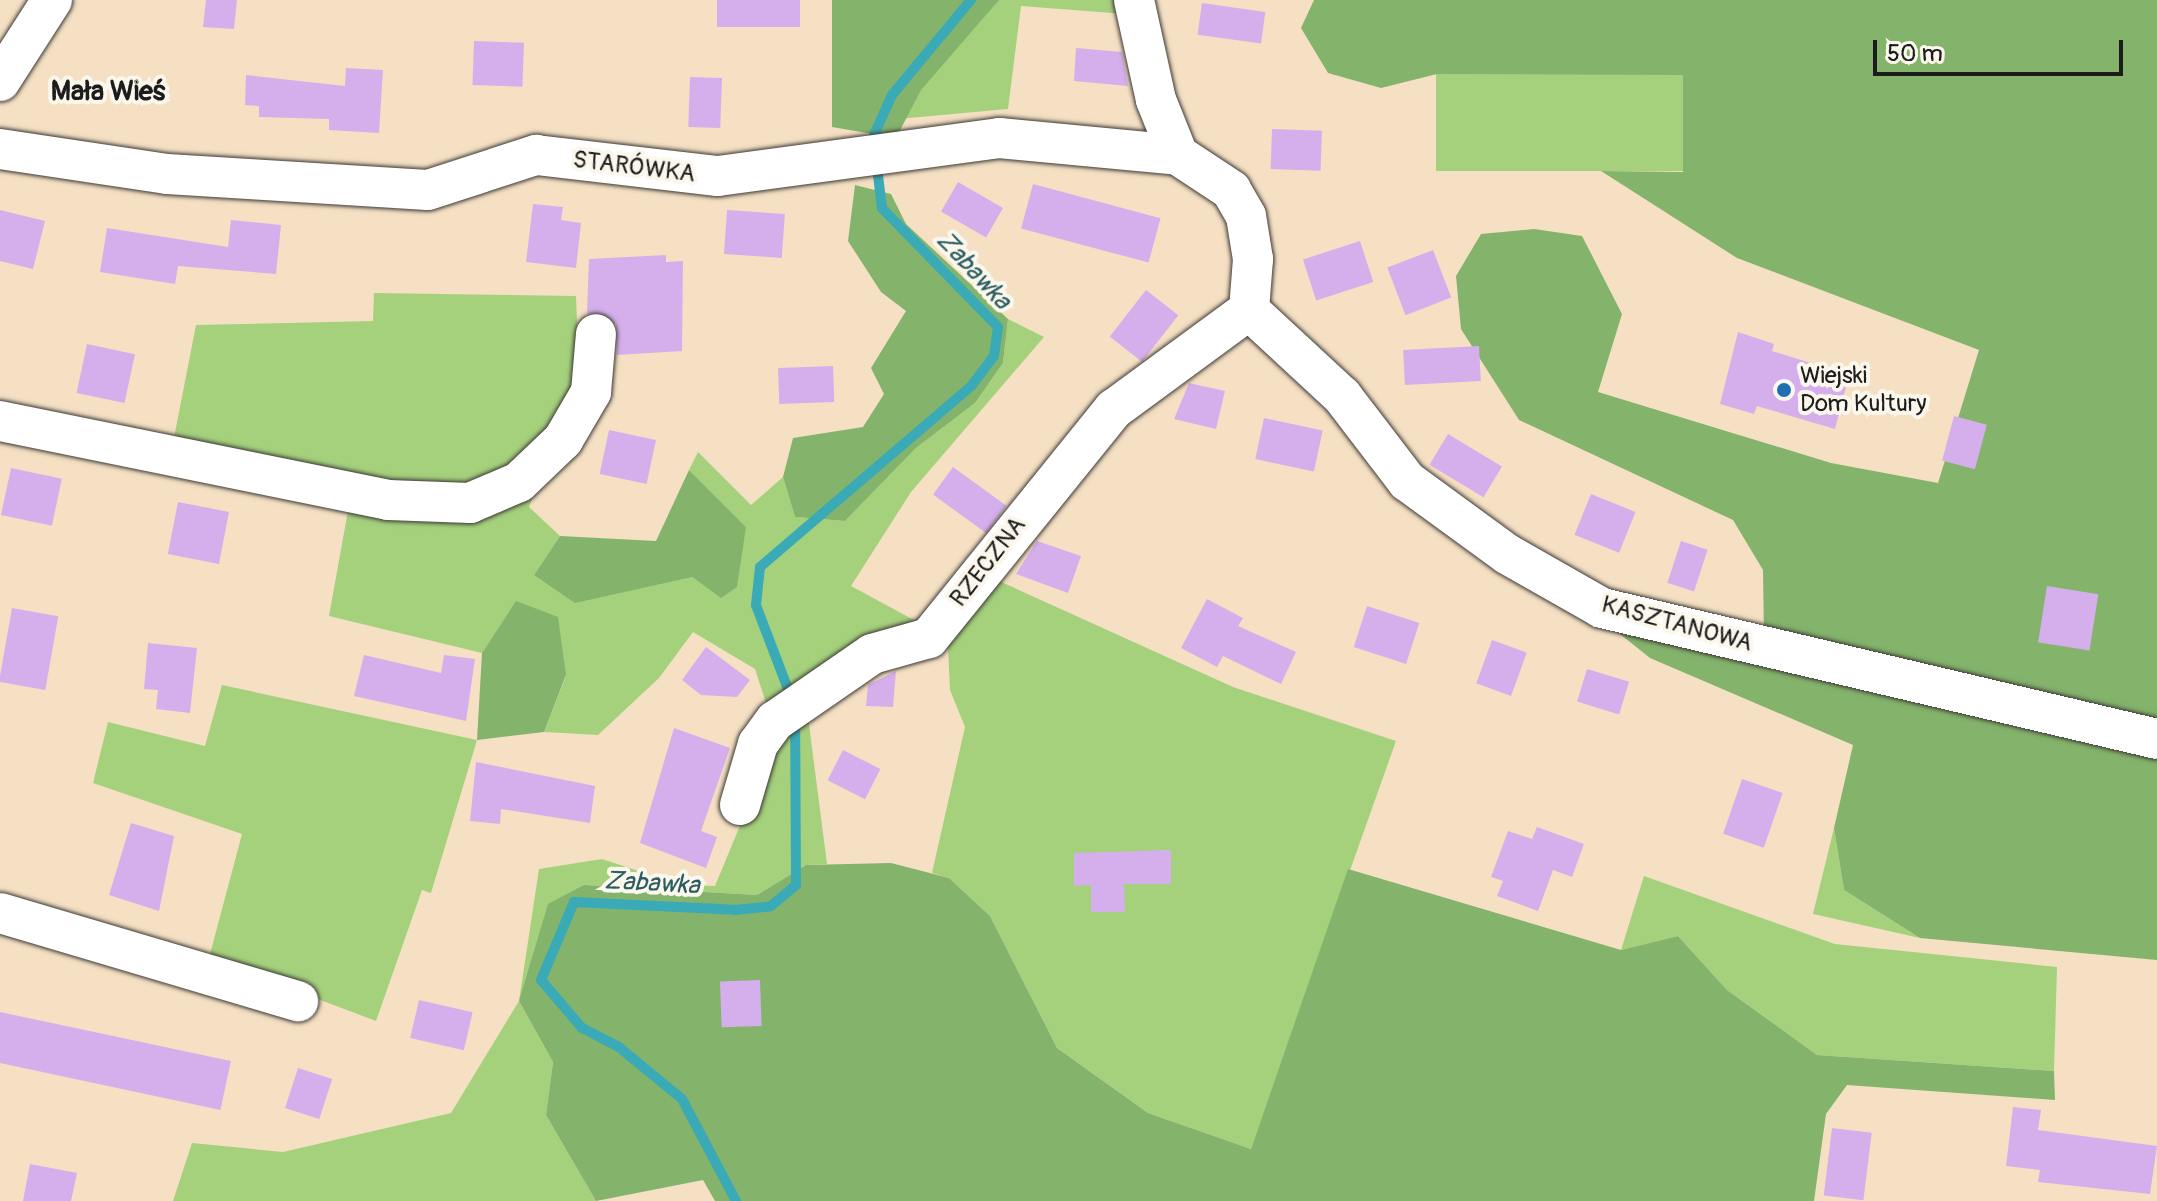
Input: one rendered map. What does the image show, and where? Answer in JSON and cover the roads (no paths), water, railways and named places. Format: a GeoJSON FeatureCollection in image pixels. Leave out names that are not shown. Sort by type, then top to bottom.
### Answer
{"type":"FeatureCollection","features":[{"type":"Feature","properties":{"kind":"street"},"geometry":{"type":"LineString","coordinates":[[0,81],[52,0]]}},
{"type":"Feature","properties":{"kind":"street"},"geometry":{"type":"LineString","coordinates":[[1134,0],[1156,100],[1178,155]]}},
{"type":"Feature","properties":{"kind":"street","name":"STARÓWKA"},"geometry":{"type":"LineString","coordinates":[[0,149],[167,174],[428,190],[536,155],[718,176],[999,138],[1178,155],[1231,190],[1246,216],[1253,259],[1249,310]]}},
{"type":"Feature","properties":{"kind":"street","name":"RZECZNA"},"geometry":{"type":"LineString","coordinates":[[740,805],[758,744],[775,721],[812,689],[872,654],[929,638],[1114,409],[1249,310]]}},
{"type":"Feature","properties":{"kind":"street","name":"KASZTANOWA"},"geometry":{"type":"LineString","coordinates":[[1249,310],[1342,396],[1407,481],[1507,554],[1602,608],[2157,739]]}},
{"type":"Feature","properties":{"kind":"street"},"geometry":{"type":"LineString","coordinates":[[0,421],[341,492],[470,503],[519,482],[563,440],[591,392],[596,334]]}},
{"type":"Feature","properties":{"kind":"street"},"geometry":{"type":"LineString","coordinates":[[0,913],[298,1001]]}},
{"type":"Feature","properties":{"kind":"waterway","name":"Zabawka"},"geometry":{"type":"LineString","coordinates":[[874,135],[892,95],[971,0]]}},
{"type":"Feature","properties":{"kind":"waterway","name":"Zabawka"},"geometry":{"type":"LineString","coordinates":[[788,689],[756,605],[760,567],[972,385],[994,356],[998,327],[882,208],[877,169]]}},
{"type":"Feature","properties":{"kind":"waterway","name":"Zabawka"},"geometry":{"type":"LineString","coordinates":[[736,1201],[682,1099],[619,1047],[582,1028],[541,980],[574,902],[735,910],[771,906],[796,885],[795,721]]}},
{"type":"Feature","properties":{"kind":"place","name":"Wiejski Dom Kultury"},"geometry":{"type":"Point","coordinates":[1784,390]}},
{"type":"Feature","properties":{"kind":"district","name":"Mała Wieś"},"geometry":{"type":"Point","coordinates":[108,92]}}]}
